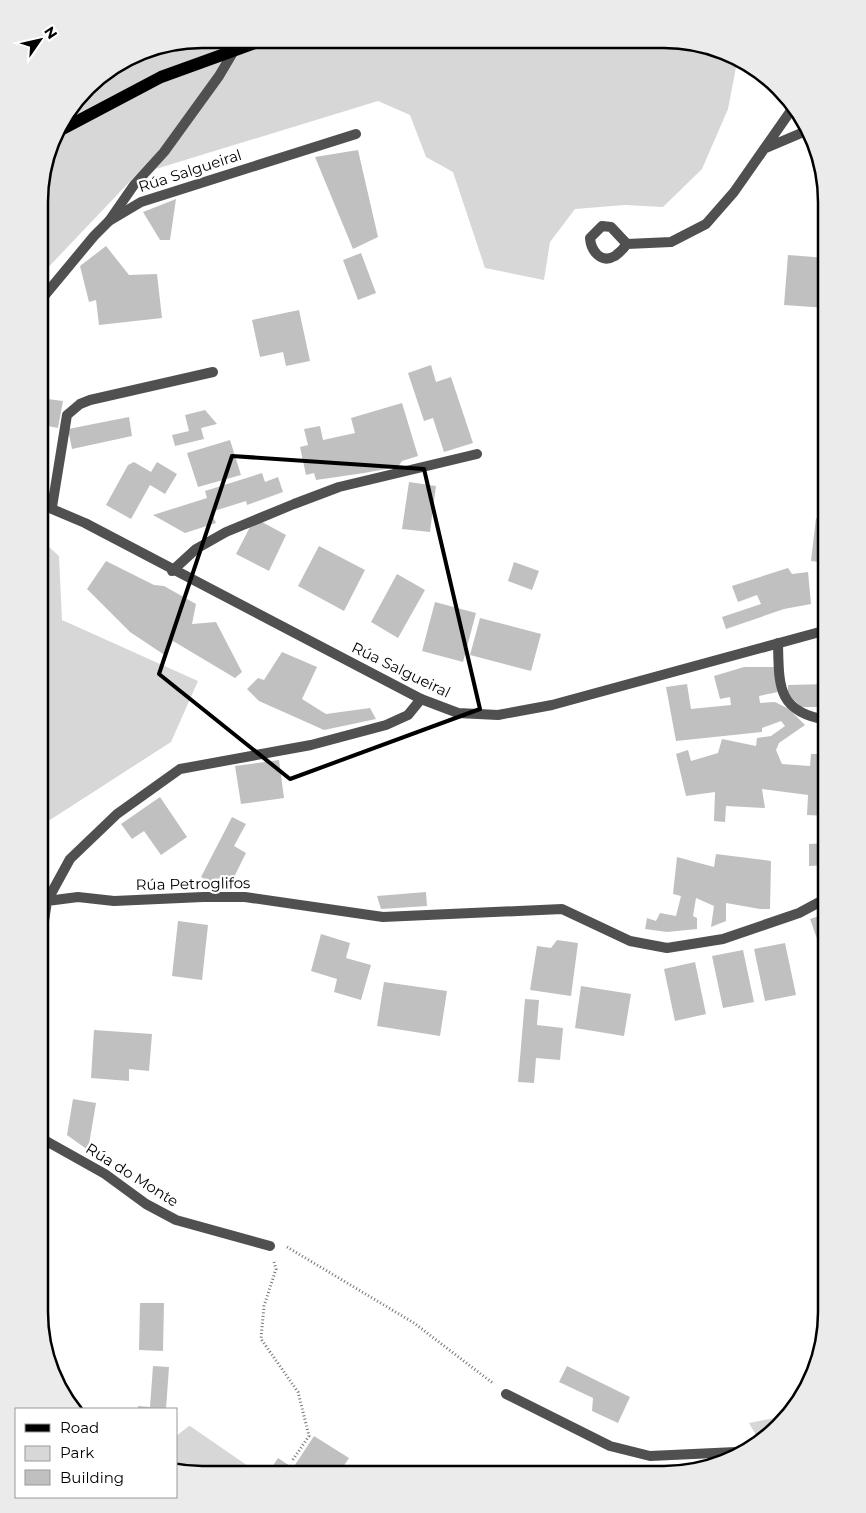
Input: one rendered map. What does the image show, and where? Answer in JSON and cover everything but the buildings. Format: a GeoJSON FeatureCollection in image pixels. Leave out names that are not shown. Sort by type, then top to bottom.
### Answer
{"type":"FeatureCollection","features":[{"type":"Feature","properties":{"kind":"main road"},"geometry":{"type":"LineString","coordinates":[[67,127],[161,77],[239,48]]}},
{"type":"Feature","properties":{"kind":"street"},"geometry":{"type":"LineString","coordinates":[[109,221],[134,185],[164,152],[219,76],[233,50]]}},
{"type":"Feature","properties":{"kind":"street"},"geometry":{"type":"LineString","coordinates":[[627,244],[671,242],[706,224],[734,192],[790,112]]}},
{"type":"Feature","properties":{"kind":"street"},"geometry":{"type":"LineString","coordinates":[[765,148],[803,132]]}},
{"type":"Feature","properties":{"kind":"street","name":"Rúa Salgueiral"},"geometry":{"type":"LineString","coordinates":[[48,291],[94,236],[109,221],[141,202],[356,134]]}},
{"type":"Feature","properties":{"kind":"street"},"geometry":{"type":"LineString","coordinates":[[52,507],[62,432],[67,415],[90,400],[213,372]]}},
{"type":"Feature","properties":{"kind":"street"},"geometry":{"type":"LineString","coordinates":[[172,571],[196,549],[226,532],[312,497],[339,487],[477,454]]}},
{"type":"Feature","properties":{"kind":"street","name":"Rúa Salgueiral"},"geometry":{"type":"LineString","coordinates":[[48,506],[421,699],[458,714],[498,715],[552,705],[818,633]]}},
{"type":"Feature","properties":{"kind":"street"},"geometry":{"type":"LineString","coordinates":[[778,644],[782,693],[788,702],[808,717],[818,719]]}},
{"type":"Feature","properties":{"kind":"street"},"geometry":{"type":"LineString","coordinates":[[48,895],[70,859],[117,814],[180,769],[311,745],[386,725],[408,715],[421,699]]}},
{"type":"Feature","properties":{"kind":"street","name":"Rúa Petroglifos"},"geometry":{"type":"LineString","coordinates":[[48,902],[78,897],[114,901],[245,897],[384,917],[562,909],[630,941],[667,948],[723,939],[799,912],[818,902]]}},
{"type":"Feature","properties":{"kind":"street","name":"Rúa do Monte"},"geometry":{"type":"LineString","coordinates":[[48,1142],[105,1174],[146,1204],[176,1220],[270,1246]]}},
{"type":"Feature","properties":{"kind":"street"},"geometry":{"type":"LineString","coordinates":[[506,1394],[610,1446],[650,1456],[721,1454]]}},
{"type":"Feature","properties":{"kind":"path"},"geometry":{"type":"LineString","coordinates":[[292,1461],[309,1436],[298,1392],[262,1339],[264,1306],[276,1270],[270,1246],[280,1244],[300,1253],[414,1323],[506,1394]]}},
{"type":"Feature","properties":{"kind":"highlighted area"},"geometry":{"type":"Polygon","coordinates":[[[232,456],[424,469],[480,709],[290,779],[159,674],[232,456]]]}},
{"type":"Feature","properties":{"kind":"green space"},"geometry":{"type":"Polygon","coordinates":[[[192,48],[674,48],[694,50],[736,65],[728,109],[702,169],[663,207],[625,205],[575,209],[550,242],[544,280],[485,268],[453,172],[426,157],[410,115],[378,101],[136,175],[48,268],[49,182],[53,162],[63,133],[79,108],[100,86],[116,73],[133,63],[172,50],[192,48]]]}},
{"type":"Feature","properties":{"kind":"green space"},"geometry":{"type":"Polygon","coordinates":[[[48,546],[59,556],[62,620],[198,681],[171,742],[48,821],[48,546]]]}},
{"type":"Feature","properties":{"kind":"green space"},"geometry":{"type":"Polygon","coordinates":[[[775,1418],[756,1435],[749,1423],[775,1418]]]}},
{"type":"Feature","properties":{"kind":"green space"},"geometry":{"type":"Polygon","coordinates":[[[190,1426],[248,1466],[202,1466],[178,1463],[178,1434],[190,1426]]]}}]}
